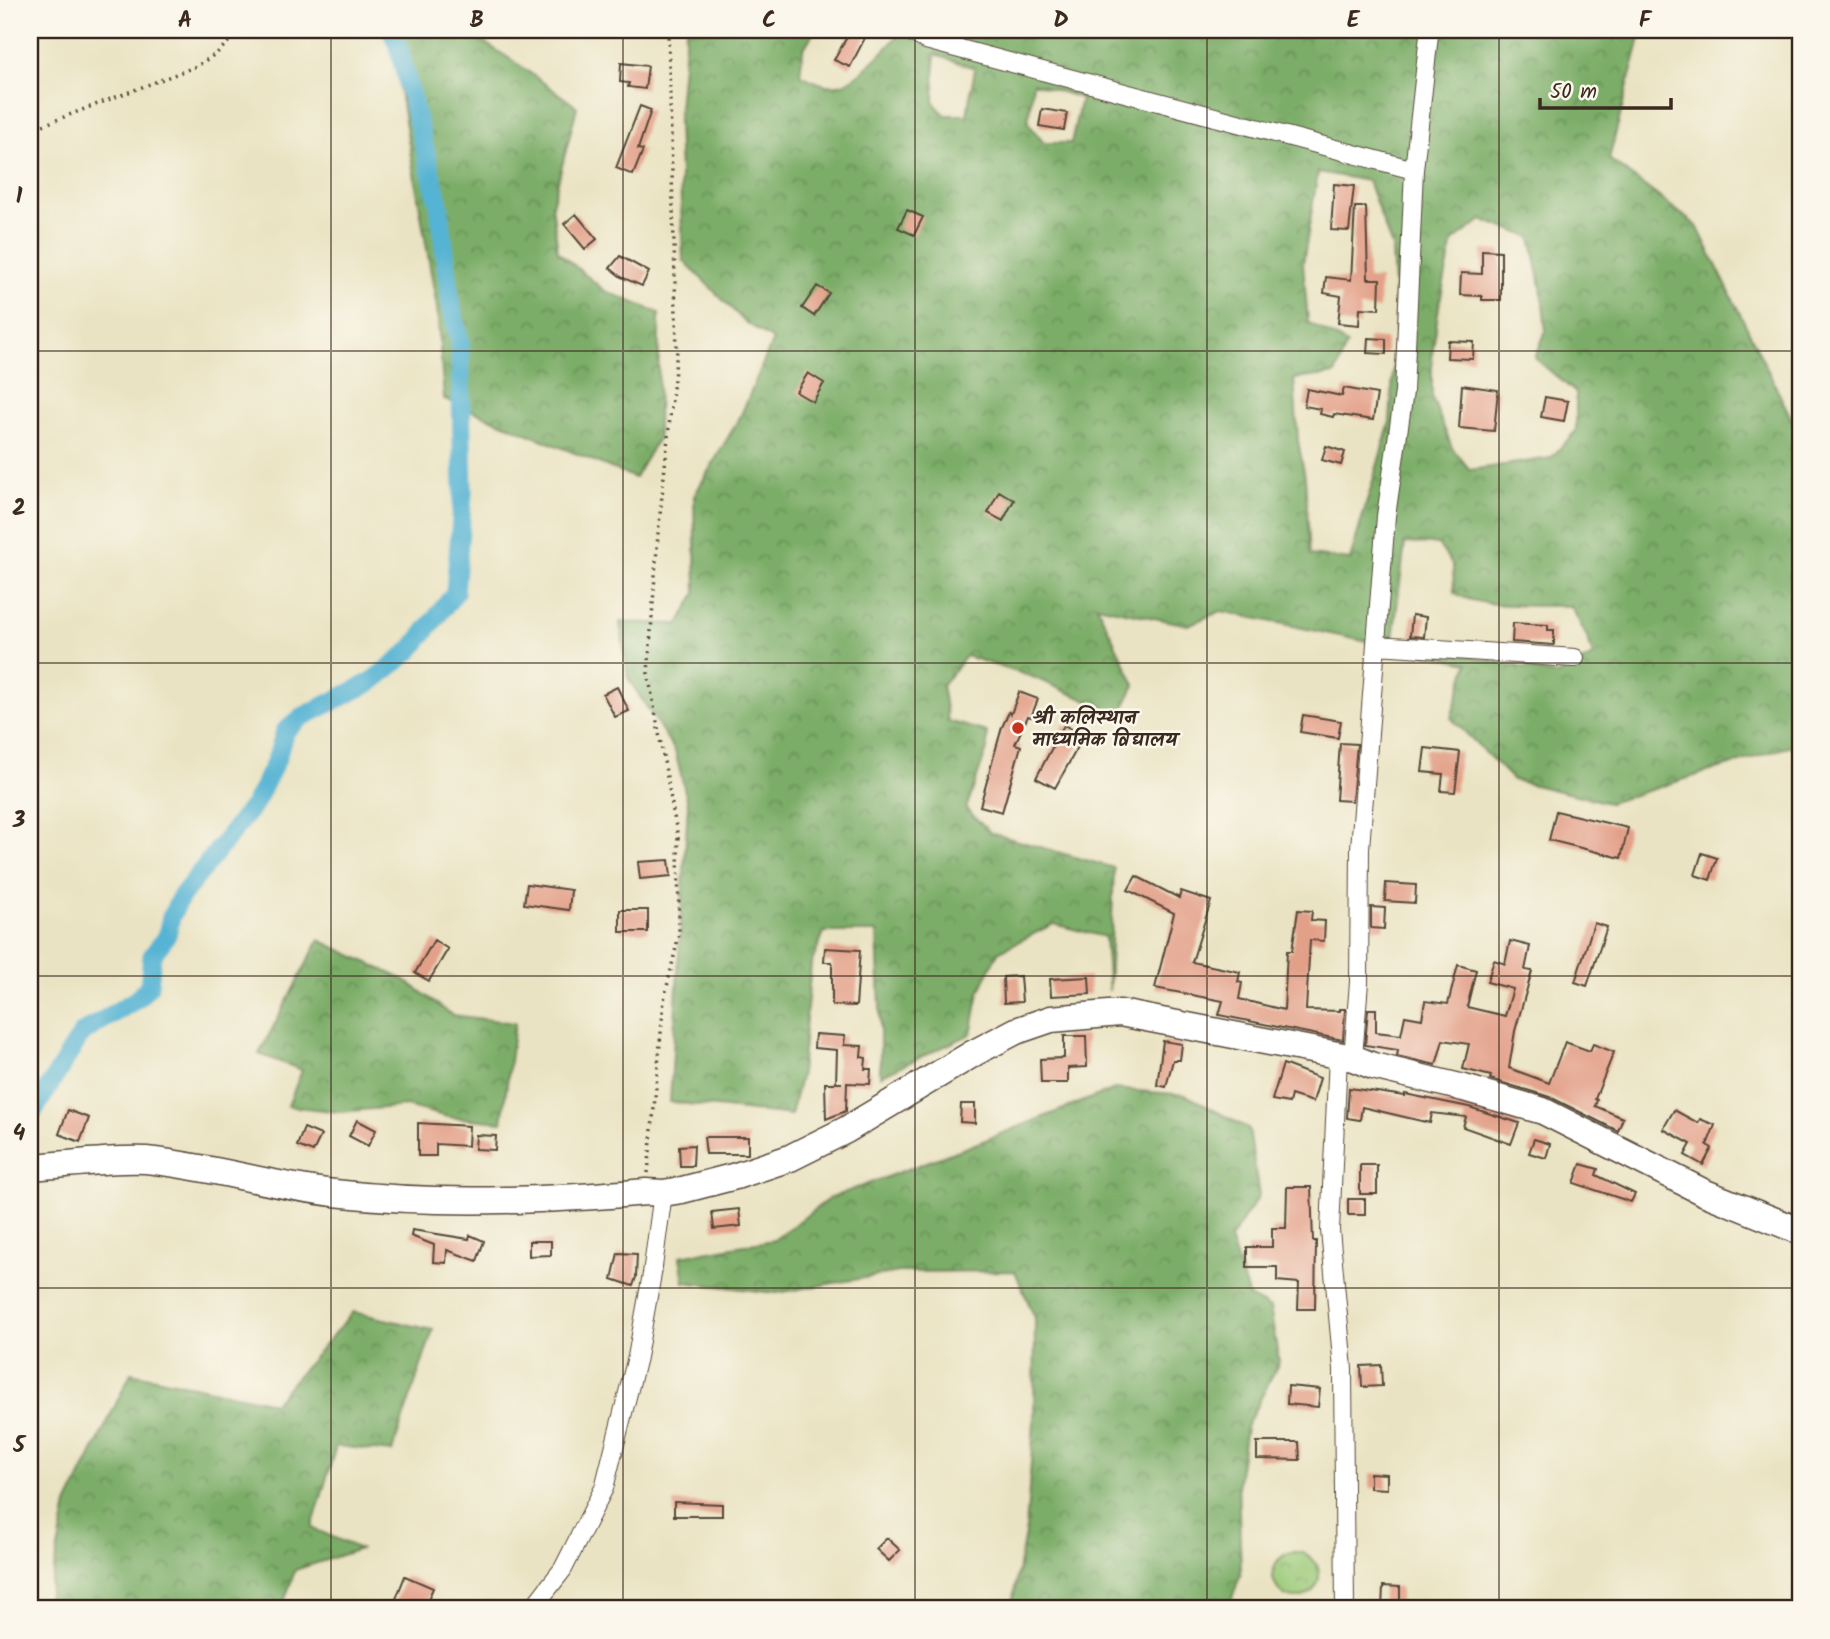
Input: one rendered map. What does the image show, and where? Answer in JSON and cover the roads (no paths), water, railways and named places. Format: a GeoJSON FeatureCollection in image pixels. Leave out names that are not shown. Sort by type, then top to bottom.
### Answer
{"type":"FeatureCollection","features":[{"type":"Feature","properties":{"kind":"street"},"geometry":{"type":"LineString","coordinates":[[907,30],[926,40],[1414,170]]}},
{"type":"Feature","properties":{"kind":"street"},"geometry":{"type":"LineString","coordinates":[[1345,1609],[1343,1369],[1329,1230],[1345,1057],[1359,982],[1360,848],[1386,516],[1404,392],[1414,170],[1429,35],[1433,30]]}},
{"type":"Feature","properties":{"kind":"street"},"geometry":{"type":"LineString","coordinates":[[1377,645],[1575,658]]}},
{"type":"Feature","properties":{"kind":"street"},"geometry":{"type":"LineString","coordinates":[[30,1167],[144,1160],[213,1170],[274,1185],[335,1194],[456,1202],[537,1201],[654,1193],[736,1176],[790,1158],[846,1130],[974,1053],[1016,1031],[1051,1019],[1120,1013],[1345,1057],[1544,1111],[1703,1192],[1800,1231]]}},
{"type":"Feature","properties":{"kind":"street"},"geometry":{"type":"LineString","coordinates":[[532,1609],[563,1569],[604,1488],[637,1357],[652,1275],[654,1193]]}},
{"type":"Feature","properties":{"kind":"waterway"},"geometry":{"type":"LineString","coordinates":[[30,1117],[82,1033],[137,999],[149,986],[152,956],[167,935],[171,917],[180,898],[255,803],[276,761],[285,731],[302,717],[371,682],[411,650],[455,593],[463,493],[460,342],[451,304],[439,204],[398,46],[391,30]]}},
{"type":"Feature","properties":{"kind":"place","name":"श्री कलिस्थान माध्यमिक विद्यालय"},"geometry":{"type":"Point","coordinates":[1018,728]}}]}
